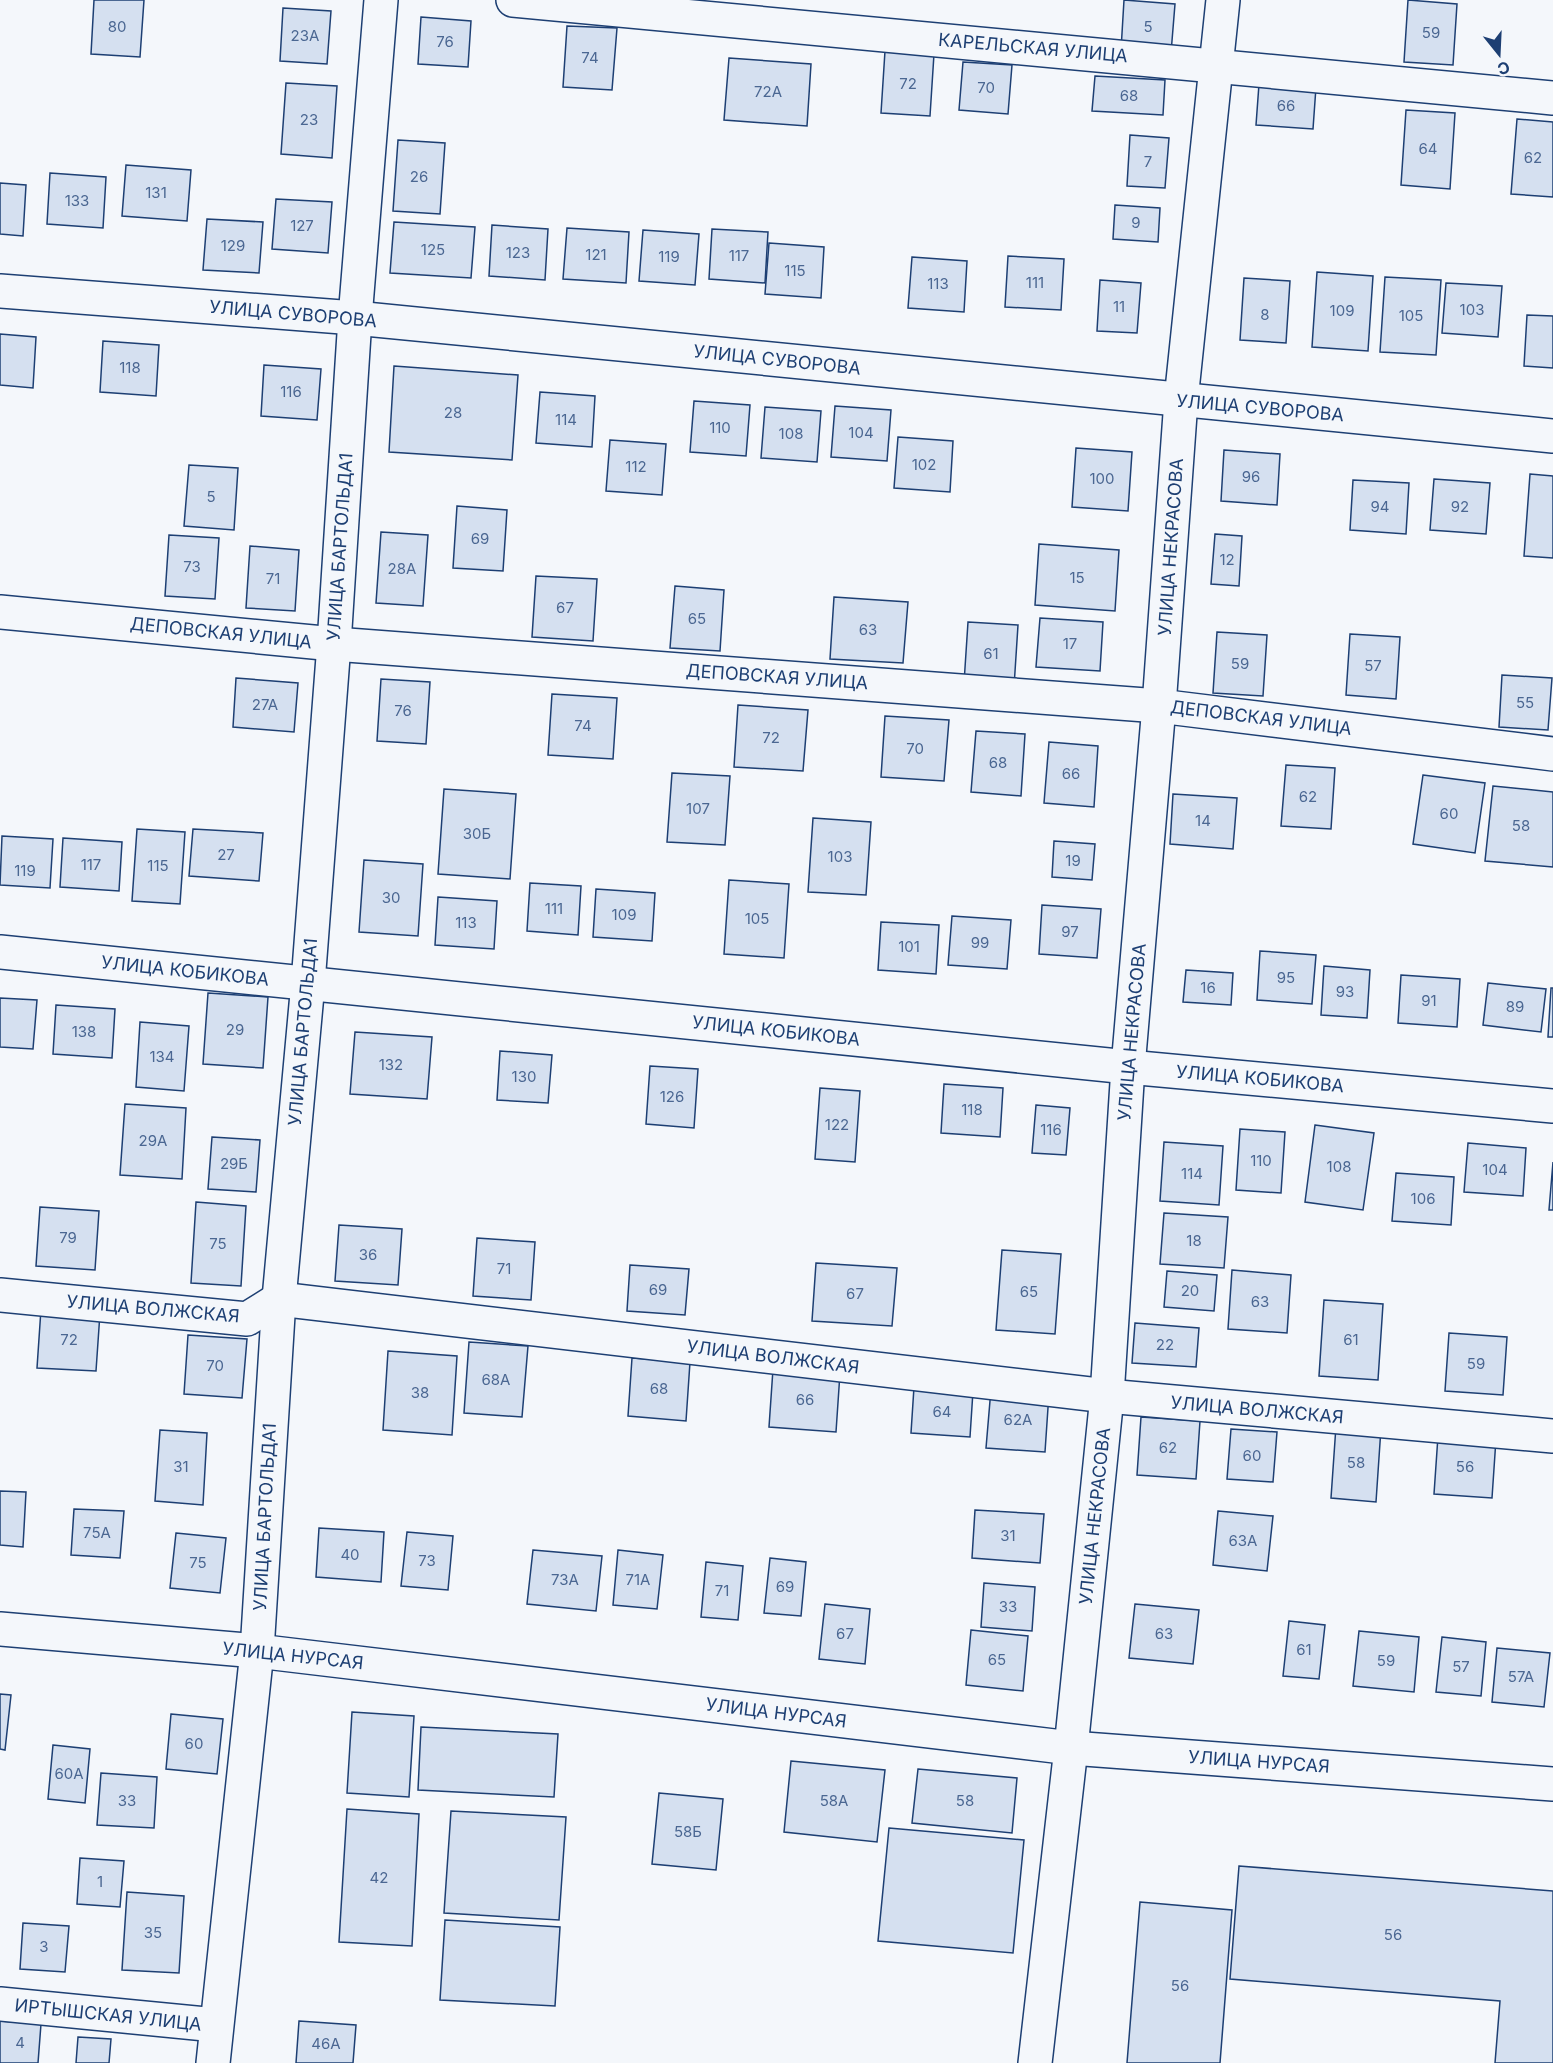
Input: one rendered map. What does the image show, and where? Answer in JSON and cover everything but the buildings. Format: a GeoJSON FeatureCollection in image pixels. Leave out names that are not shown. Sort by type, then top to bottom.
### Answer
{"type":"FeatureCollection","features":[{"type":"Feature","properties":{"kind":"street","name":"УЛИЦА БАРТОЛЬДА1"},"geometry":{"type":"LineString","coordinates":[[213,2063],[257,1651],[279,1299],[308,983],[334,644],[355,318],[381,0]]}},
{"type":"Feature","properties":{"kind":"street","name":"КАРЕЛЬСКАЯ УЛИЦА"},"geometry":{"type":"LineString","coordinates":[[513,0],[1553,98]]}},
{"type":"Feature","properties":{"kind":"street","name":"УЛИЦА НЕКРАСОВА"},"geometry":{"type":"LineString","coordinates":[[1035,2063],[1071,1748],[1107,1396],[1128,1067],[1159,706],[1181,400],[1223,0]]}},
{"type":"Feature","properties":{"kind":"street","name":"УЛИЦА СУВОРОВА"},"geometry":{"type":"LineString","coordinates":[[0,291],[355,318],[1553,436]]}},
{"type":"Feature","properties":{"kind":"street","name":"ДЕПОВСКАЯ УЛИЦА"},"geometry":{"type":"LineString","coordinates":[[0,612],[334,644],[1159,706],[1553,754]]}},
{"type":"Feature","properties":{"kind":"street","name":"УЛИЦА КОБИКОВА"},"geometry":{"type":"LineString","coordinates":[[0,952],[1128,1067],[1553,1106]]}},
{"type":"Feature","properties":{"kind":"street","name":"УЛИЦА ВОЛЖСКАЯ"},"geometry":{"type":"LineString","coordinates":[[0,1295],[247,1319],[279,1299],[1107,1396],[1553,1436]]}},
{"type":"Feature","properties":{"kind":"street","name":"УЛИЦА НУРСАЯ"},"geometry":{"type":"LineString","coordinates":[[0,1629],[257,1651],[1071,1748],[1553,1784]]}},
{"type":"Feature","properties":{"kind":"street","name":"ИРТЫШСКАЯ УЛИЦА"},"geometry":{"type":"LineString","coordinates":[[0,2004],[216,2025]]}}]}
